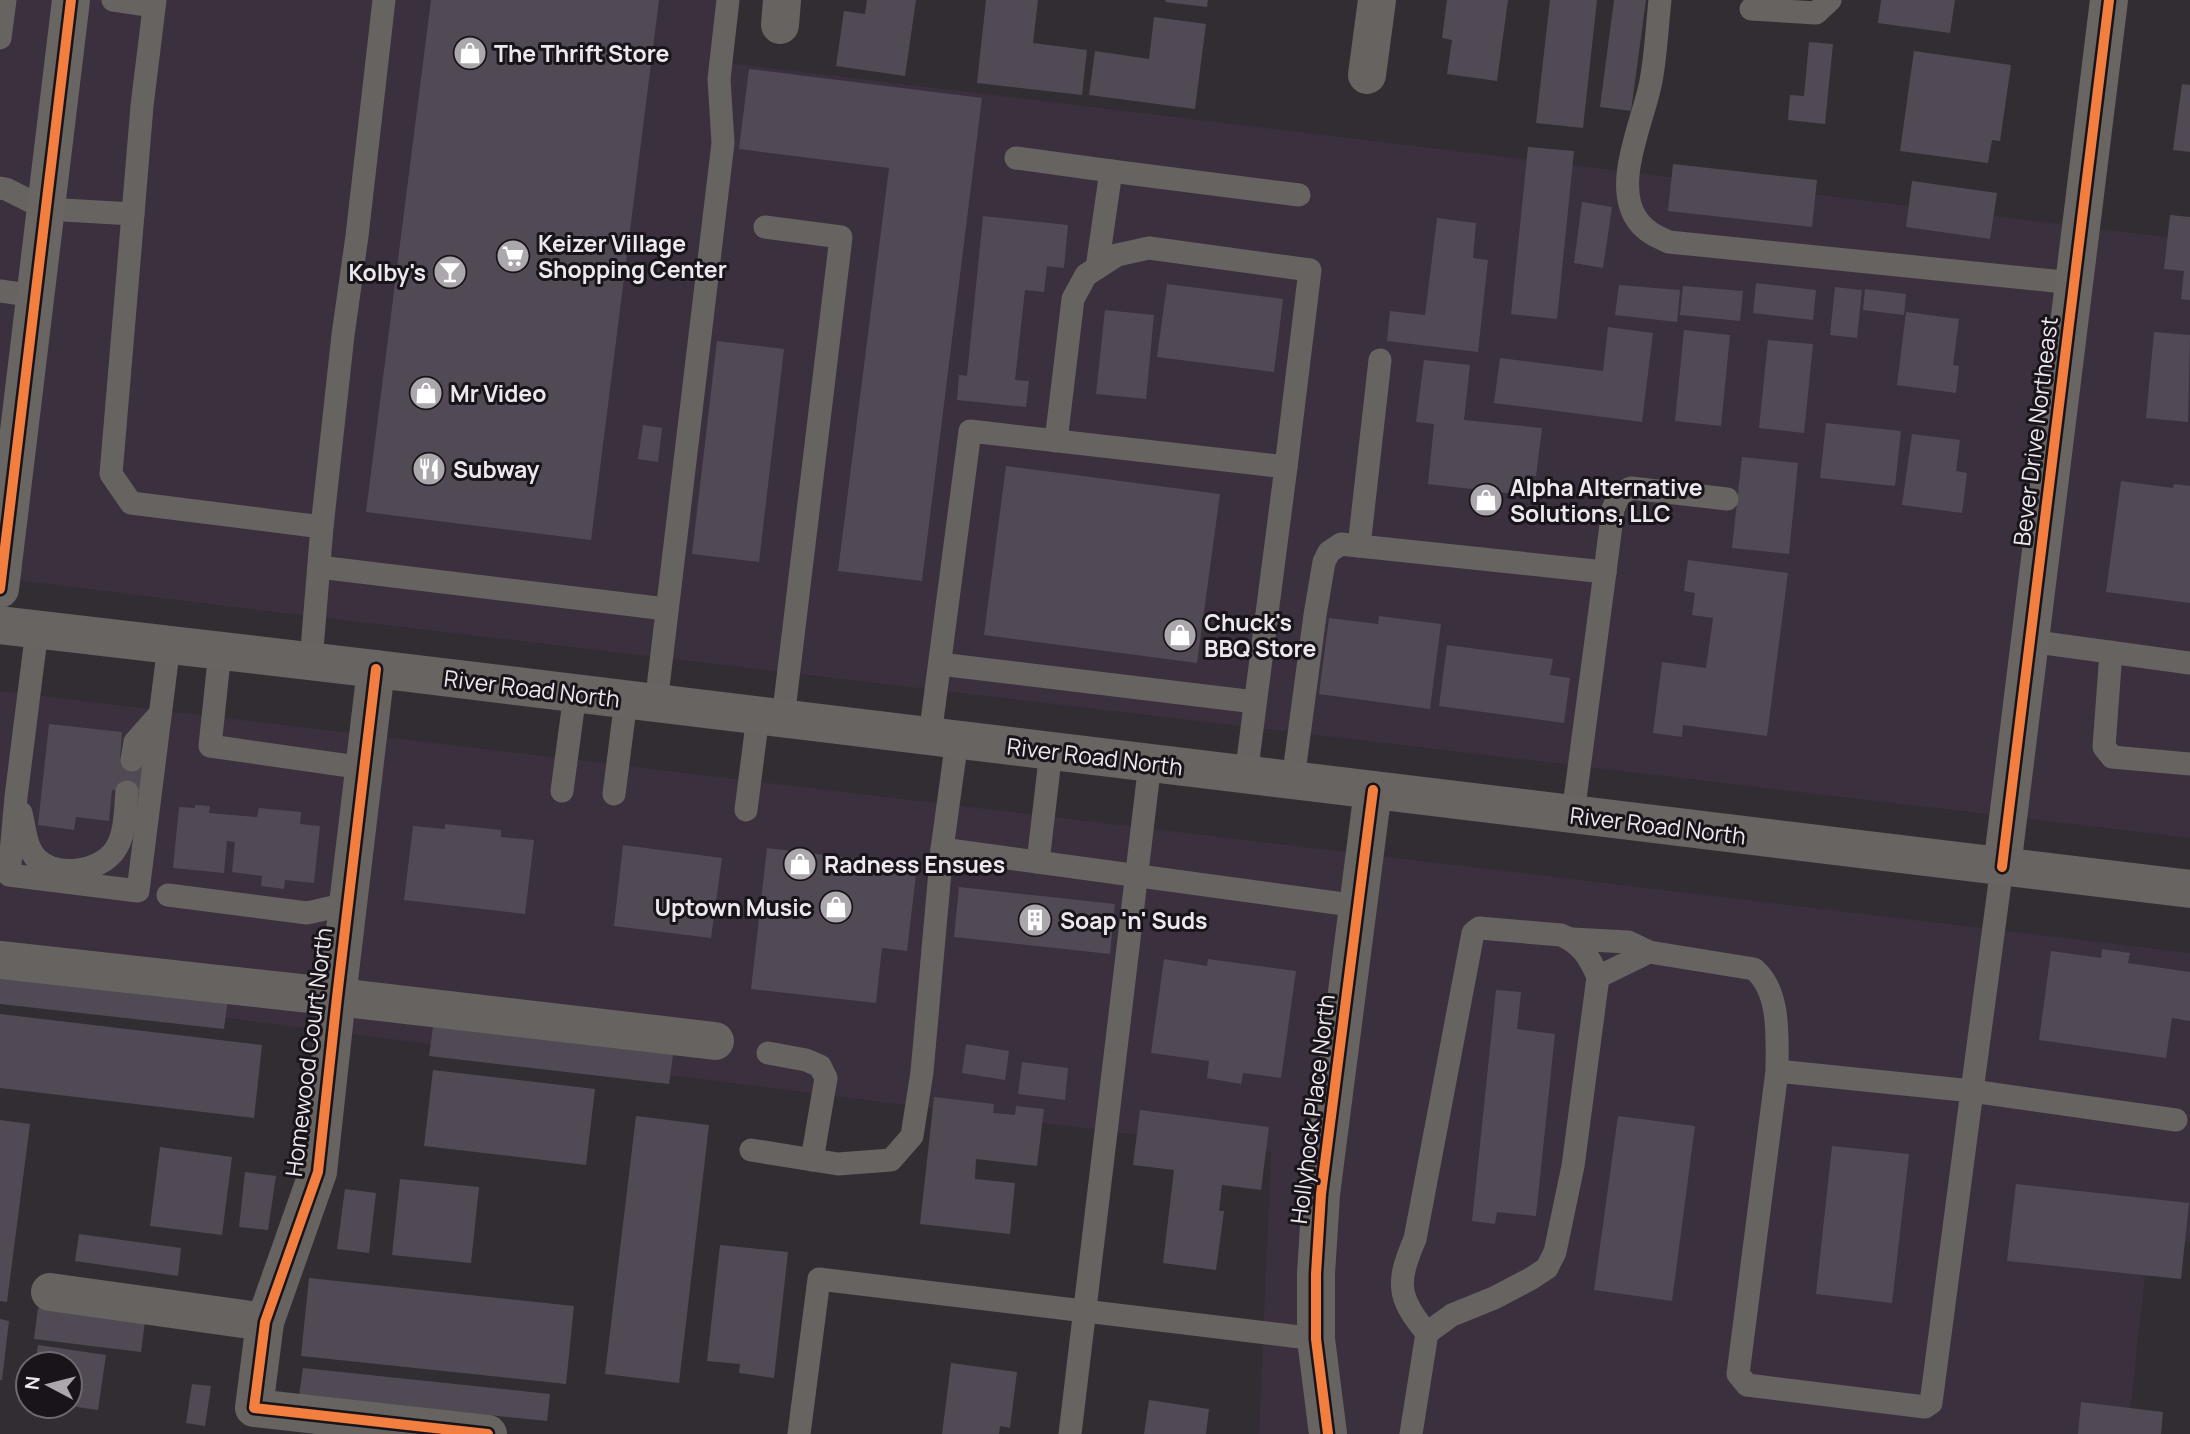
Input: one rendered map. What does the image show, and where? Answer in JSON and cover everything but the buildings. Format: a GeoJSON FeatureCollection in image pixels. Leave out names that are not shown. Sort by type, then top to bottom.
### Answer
{"type":"FeatureCollection","features":[{"type":"Feature","properties":{"kind":"main road","name":"River Road North"},"geometry":{"type":"LineString","coordinates":[[0,625],[2190,889]]}},
{"type":"Feature","properties":{"kind":"street"},"geometry":{"type":"LineString","coordinates":[[0,589],[18,294],[46,209],[71,0]]}},
{"type":"Feature","properties":{"kind":"street"},"geometry":{"type":"LineString","coordinates":[[1367,75],[1377,0]]}},
{"type":"Feature","properties":{"kind":"street","name":"Bever Drive Northeast"},"geometry":{"type":"LineString","coordinates":[[2002,867],[2109,0]]}},
{"type":"Feature","properties":{"kind":"street","name":"Homewood Court North"},"geometry":{"type":"LineString","coordinates":[[376,669],[318,1172],[265,1322],[254,1408],[488,1434]]}},
{"type":"Feature","properties":{"kind":"street","name":"Hollyhock Place North"},"geometry":{"type":"LineString","coordinates":[[1328,1434],[1317,1339],[1316,1273],[1321,1194],[1373,790]]}},
{"type":"Feature","properties":{"kind":"street","name":"Homewood Court North"},"geometry":{"type":"LineString","coordinates":[[0,960],[715,1041]]}},
{"type":"Feature","properties":{"kind":"street"},"geometry":{"type":"LineString","coordinates":[[50,1292],[265,1322]]}},
{"type":"Feature","properties":{"kind":"lane"},"geometry":{"type":"LineString","coordinates":[[0,38],[5,0]]}},
{"type":"Feature","properties":{"kind":"lane"},"geometry":{"type":"LineString","coordinates":[[113,0],[155,3],[142,106],[111,474],[131,503],[322,527]]}},
{"type":"Feature","properties":{"kind":"lane"},"geometry":{"type":"LineString","coordinates":[[311,661],[322,527],[384,0]]}},
{"type":"Feature","properties":{"kind":"lane"},"geometry":{"type":"LineString","coordinates":[[614,794],[666,609],[723,143],[719,79],[728,0]]}},
{"type":"Feature","properties":{"kind":"lane"},"geometry":{"type":"LineString","coordinates":[[1660,0],[1652,79],[1631,155],[1628,190],[1631,208],[1639,222],[1653,235],[1670,242],[2074,283]]}},
{"type":"Feature","properties":{"kind":"lane"},"geometry":{"type":"LineString","coordinates":[[1751,9],[1816,13],[1830,0]]}},
{"type":"Feature","properties":{"kind":"lane"},"geometry":{"type":"LineString","coordinates":[[1016,158],[1299,195]]}},
{"type":"Feature","properties":{"kind":"lane"},"geometry":{"type":"LineString","coordinates":[[1097,268],[1111,171]]}},
{"type":"Feature","properties":{"kind":"lane"},"geometry":{"type":"LineString","coordinates":[[0,188],[46,209],[133,214]]}},
{"type":"Feature","properties":{"kind":"lane"},"geometry":{"type":"LineString","coordinates":[[746,810],[771,717],[841,237],[765,227]]}},
{"type":"Feature","properties":{"kind":"lane"},"geometry":{"type":"LineString","coordinates":[[1056,441],[1073,299],[1086,275],[1116,255],[1149,248],[1310,271],[1246,775]]}},
{"type":"Feature","properties":{"kind":"lane"},"geometry":{"type":"LineString","coordinates":[[1359,546],[1380,360]]}},
{"type":"Feature","properties":{"kind":"lane"},"geometry":{"type":"LineString","coordinates":[[751,1150],[838,1164],[891,1160],[912,1136],[922,1072],[942,849],[944,738],[940,664],[970,431],[1286,467]]}},
{"type":"Feature","properties":{"kind":"lane"},"geometry":{"type":"LineString","coordinates":[[1573,814],[1613,509],[1619,495],[1630,488],[1727,499]]}},
{"type":"Feature","properties":{"kind":"lane"},"geometry":{"type":"LineString","coordinates":[[1293,780],[1324,562],[1329,552],[1341,544],[1605,572]]}},
{"type":"Feature","properties":{"kind":"lane"},"geometry":{"type":"LineString","coordinates":[[319,567],[666,609]]}},
{"type":"Feature","properties":{"kind":"lane"},"geometry":{"type":"LineString","coordinates":[[37,630],[9,874],[138,891],[169,645]]}},
{"type":"Feature","properties":{"kind":"lane"},"geometry":{"type":"LineString","coordinates":[[2031,641],[2190,663]]}},
{"type":"Feature","properties":{"kind":"lane"},"geometry":{"type":"LineString","coordinates":[[220,651],[210,746],[364,768]]}},
{"type":"Feature","properties":{"kind":"lane"},"geometry":{"type":"LineString","coordinates":[[2110,652],[2104,747],[2112,757],[2190,764]]}},
{"type":"Feature","properties":{"kind":"lane"},"geometry":{"type":"LineString","coordinates":[[940,664],[1255,702]]}},
{"type":"Feature","properties":{"kind":"lane"},"geometry":{"type":"LineString","coordinates":[[562,791],[575,694]]}},
{"type":"Feature","properties":{"kind":"lane"},"geometry":{"type":"LineString","coordinates":[[132,760],[135,742],[160,714]]}},
{"type":"Feature","properties":{"kind":"lane"},"geometry":{"type":"LineString","coordinates":[[1038,862],[1051,751]]}},
{"type":"Feature","properties":{"kind":"lane"},"geometry":{"type":"LineString","coordinates":[[1070,1434],[1150,763]]}},
{"type":"Feature","properties":{"kind":"lane"},"geometry":{"type":"LineString","coordinates":[[16,797],[27,842],[37,859],[56,869],[79,870],[105,862],[115,851],[122,837],[127,792]]}},
{"type":"Feature","properties":{"kind":"lane"},"geometry":{"type":"LineString","coordinates":[[942,849],[1359,906]]}},
{"type":"Feature","properties":{"kind":"lane"},"geometry":{"type":"LineString","coordinates":[[1427,1333],[1410,1313],[1404,1298],[1403,1267],[1415,1239],[1473,933],[1479,928],[1512,929],[1562,935],[1572,939],[1628,942],[1649,953],[1754,969],[1764,978],[1770,989],[1776,1020],[1777,1071],[1738,1374],[1747,1385],[1925,1407],[1931,1403],[2002,867]]}},
{"type":"Feature","properties":{"kind":"lane"},"geometry":{"type":"LineString","coordinates":[[168,895],[307,913],[347,904]]}},
{"type":"Feature","properties":{"kind":"lane"},"geometry":{"type":"LineString","coordinates":[[1411,1434],[1427,1333],[1452,1315],[1494,1298],[1532,1278],[1546,1268],[1555,1252],[1573,1166],[1598,977],[1590,958],[1572,939]]}},
{"type":"Feature","properties":{"kind":"lane"},"geometry":{"type":"LineString","coordinates":[[1598,977],[1649,953]]}},
{"type":"Feature","properties":{"kind":"lane"},"geometry":{"type":"LineString","coordinates":[[768,1053],[806,1060],[820,1066],[825,1078],[812,1160]]}},
{"type":"Feature","properties":{"kind":"lane"},"geometry":{"type":"LineString","coordinates":[[1777,1071],[1972,1090],[2176,1120]]}},
{"type":"Feature","properties":{"kind":"lane"},"geometry":{"type":"LineString","coordinates":[[799,1434],[819,1279],[1317,1339]]}},
{"type":"Feature","properties":{"kind":"shaded area"},"geometry":{"type":"Polygon","coordinates":[[[0,0],[720,0],[712,61],[2190,240],[2190,838],[0,578],[0,0]]]}},
{"type":"Feature","properties":{"kind":"shaded area"},"geometry":{"type":"Polygon","coordinates":[[[0,691],[2190,953],[2190,1242],[2149,1237],[2128,1434],[1259,1434],[1271,1152],[0,989],[0,691]]]}},
{"type":"Feature","properties":{"kind":"cycle path"},"geometry":{"type":"LineString","coordinates":[[0,589],[71,0]]}},
{"type":"Feature","properties":{"kind":"cycle path"},"geometry":{"type":"LineString","coordinates":[[2002,867],[2109,0]]}},
{"type":"Feature","properties":{"kind":"cycle path"},"geometry":{"type":"LineString","coordinates":[[376,669],[318,1172],[265,1322],[254,1408],[488,1434]]}},
{"type":"Feature","properties":{"kind":"cycle path"},"geometry":{"type":"LineString","coordinates":[[1328,1434],[1316,1339],[1316,1274],[1321,1194],[1373,790]]}},
{"type":"Feature","properties":{"kind":"place","name":"The Thrift Store"},"geometry":{"type":"Point","coordinates":[470,53]}},
{"type":"Feature","properties":{"kind":"place","name":"Keizer Village Shopping Center"},"geometry":{"type":"Point","coordinates":[513,256]}},
{"type":"Feature","properties":{"kind":"place","name":"Kolby's"},"geometry":{"type":"Point","coordinates":[450,272]}},
{"type":"Feature","properties":{"kind":"place","name":"Mr Video"},"geometry":{"type":"Point","coordinates":[426,393]}},
{"type":"Feature","properties":{"kind":"place","name":"Subway"},"geometry":{"type":"Point","coordinates":[429,469]}},
{"type":"Feature","properties":{"kind":"place","name":"Alpha Alternative Solutions, LLC"},"geometry":{"type":"Point","coordinates":[1486,500]}},
{"type":"Feature","properties":{"kind":"place","name":"Chuck's BBQ Store"},"geometry":{"type":"Point","coordinates":[1180,635]}},
{"type":"Feature","properties":{"kind":"place","name":"Radness Ensues"},"geometry":{"type":"Point","coordinates":[800,864]}},
{"type":"Feature","properties":{"kind":"place","name":"Uptown Music"},"geometry":{"type":"Point","coordinates":[836,907]}},
{"type":"Feature","properties":{"kind":"place","name":"Soap 'n' Suds"},"geometry":{"type":"Point","coordinates":[1035,920]}}]}
